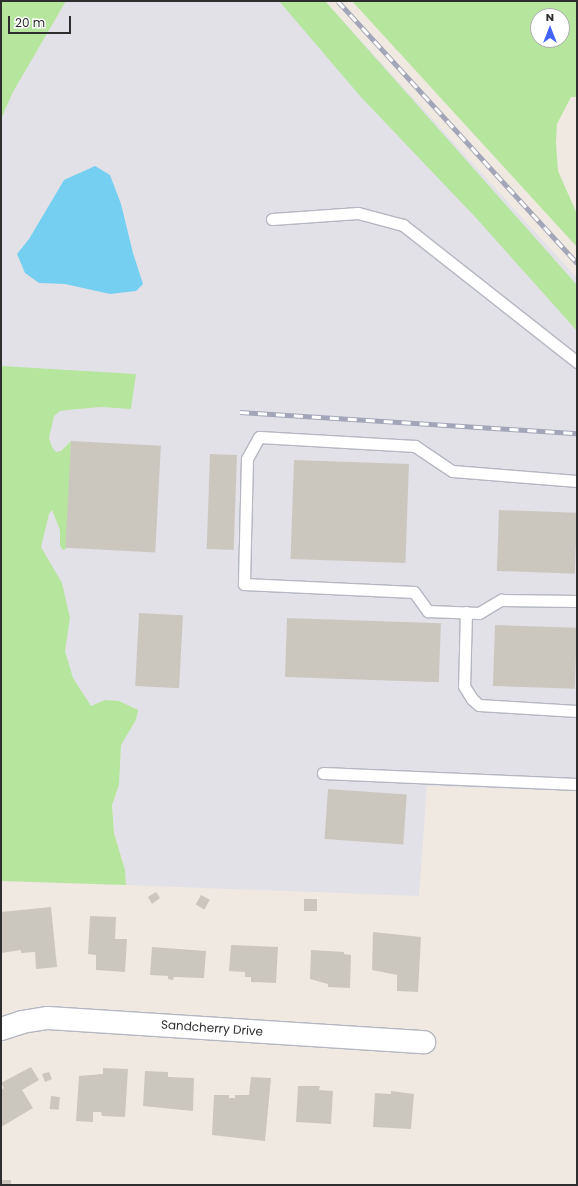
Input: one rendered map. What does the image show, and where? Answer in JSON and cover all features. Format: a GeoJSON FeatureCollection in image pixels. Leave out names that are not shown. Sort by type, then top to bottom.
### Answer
{"type":"FeatureCollection","features":[{"type":"Feature","properties":{"kind":"street","name":"Sandcherry Drive"},"geometry":{"type":"LineString","coordinates":[[1,1029],[22,1022],[48,1018],[424,1042]]}},
{"type":"Feature","properties":{"kind":"lane"},"geometry":{"type":"LineString","coordinates":[[272,219],[358,214],[403,225],[577,362]]}},
{"type":"Feature","properties":{"kind":"lane"},"geometry":{"type":"LineString","coordinates":[[577,481],[452,471],[416,446],[259,437],[246,459],[244,584],[414,592],[428,611],[479,613],[501,600],[577,601]]}},
{"type":"Feature","properties":{"kind":"lane"},"geometry":{"type":"LineString","coordinates":[[466,612],[464,686],[472,699],[479,705],[577,711]]}},
{"type":"Feature","properties":{"kind":"lane"},"geometry":{"type":"LineString","coordinates":[[323,773],[577,784]]}},
{"type":"Feature","properties":{"kind":"shaded area"},"geometry":{"type":"Polygon","coordinates":[[[66,1],[325,1],[577,278],[577,791],[427,786],[419,896],[126,885],[125,870],[114,833],[112,805],[119,785],[121,745],[136,720],[137,710],[119,701],[1,760],[1,119],[13,92],[66,1]]]}},
{"type":"Feature","properties":{"kind":"green space"},"geometry":{"type":"Polygon","coordinates":[[[1,1],[66,1],[13,92],[1,119],[1,1]]]}},
{"type":"Feature","properties":{"kind":"green space"},"geometry":{"type":"Polygon","coordinates":[[[279,1],[325,1],[577,285],[577,331],[477,219],[360,96],[279,1]]]}},
{"type":"Feature","properties":{"kind":"green space"},"geometry":{"type":"Polygon","coordinates":[[[352,1],[577,1],[577,97],[571,97],[557,124],[556,142],[558,171],[577,214],[577,247],[352,1]]]}},
{"type":"Feature","properties":{"kind":"green space"},"geometry":{"type":"Polygon","coordinates":[[[1,366],[136,374],[131,409],[101,407],[78,409],[60,411],[54,416],[49,438],[52,447],[56,452],[61,451],[71,441],[67,548],[63,550],[60,546],[60,530],[52,510],[49,514],[41,547],[62,583],[70,618],[65,651],[73,678],[91,706],[105,700],[119,701],[138,710],[136,720],[121,745],[119,785],[112,805],[114,833],[125,870],[126,885],[1,881],[1,366]]]}},
{"type":"Feature","properties":{"kind":"water"},"geometry":{"type":"Polygon","coordinates":[[[95,166],[110,175],[121,204],[133,253],[143,284],[136,291],[110,294],[65,284],[39,283],[25,273],[17,254],[29,239],[64,180],[95,166]]]}},
{"type":"Feature","properties":{"kind":"building"},"geometry":{"type":"Polygon","coordinates":[[[71,441],[161,446],[155,553],[65,548],[71,441]]]}},
{"type":"Feature","properties":{"kind":"building"},"geometry":{"type":"Polygon","coordinates":[[[210,454],[237,455],[234,550],[207,549],[210,454]]]}},
{"type":"Feature","properties":{"kind":"building"},"geometry":{"type":"Polygon","coordinates":[[[294,460],[409,464],[405,563],[291,559],[294,460]]]}},
{"type":"Feature","properties":{"kind":"building"},"geometry":{"type":"Polygon","coordinates":[[[499,510],[577,513],[575,574],[497,571],[499,510]]]}},
{"type":"Feature","properties":{"kind":"building"},"geometry":{"type":"Polygon","coordinates":[[[139,613],[183,615],[179,688],[135,686],[139,613]]]}},
{"type":"Feature","properties":{"kind":"building"},"geometry":{"type":"Polygon","coordinates":[[[287,618],[441,623],[439,682],[285,677],[287,618]]]}},
{"type":"Feature","properties":{"kind":"building"},"geometry":{"type":"Polygon","coordinates":[[[495,625],[577,628],[575,689],[493,686],[495,625]]]}},
{"type":"Feature","properties":{"kind":"building"},"geometry":{"type":"Polygon","coordinates":[[[328,789],[407,795],[403,844],[325,839],[328,789]]]}},
{"type":"Feature","properties":{"kind":"building"},"geometry":{"type":"Polygon","coordinates":[[[156,892],[160,898],[152,904],[148,897],[156,892]]]}},
{"type":"Feature","properties":{"kind":"building"},"geometry":{"type":"Polygon","coordinates":[[[201,895],[210,900],[204,909],[196,905],[201,895]]]}},
{"type":"Feature","properties":{"kind":"building"},"geometry":{"type":"Polygon","coordinates":[[[304,899],[317,899],[317,911],[304,911],[304,899]]]}},
{"type":"Feature","properties":{"kind":"building"},"geometry":{"type":"Polygon","coordinates":[[[51,907],[57,967],[36,969],[35,952],[21,953],[21,950],[1,953],[1,912],[51,907]]]}},
{"type":"Feature","properties":{"kind":"building"},"geometry":{"type":"Polygon","coordinates":[[[90,916],[116,917],[115,939],[127,939],[125,972],[96,970],[96,955],[88,954],[90,916]]]}},
{"type":"Feature","properties":{"kind":"building"},"geometry":{"type":"Polygon","coordinates":[[[373,932],[421,937],[418,992],[397,991],[397,975],[372,970],[373,932]]]}},
{"type":"Feature","properties":{"kind":"building"},"geometry":{"type":"Polygon","coordinates":[[[231,945],[278,947],[276,983],[251,982],[251,977],[245,977],[245,972],[229,971],[231,945]]]}},
{"type":"Feature","properties":{"kind":"building"},"geometry":{"type":"Polygon","coordinates":[[[152,947],[206,951],[204,978],[174,977],[173,980],[168,979],[168,976],[150,975],[152,947]]]}},
{"type":"Feature","properties":{"kind":"building"},"geometry":{"type":"Polygon","coordinates":[[[311,950],[344,952],[344,954],[351,955],[350,988],[328,987],[328,984],[310,979],[311,950]]]}},
{"type":"Feature","properties":{"kind":"building"},"geometry":{"type":"Polygon","coordinates":[[[31,1067],[39,1080],[22,1090],[33,1108],[1,1127],[1,1090],[4,1088],[1,1083],[31,1067]]]}},
{"type":"Feature","properties":{"kind":"building"},"geometry":{"type":"Polygon","coordinates":[[[103,1068],[128,1069],[125,1117],[102,1116],[101,1112],[93,1112],[93,1122],[76,1121],[79,1076],[103,1074],[103,1068]]]}},
{"type":"Feature","properties":{"kind":"building"},"geometry":{"type":"Polygon","coordinates":[[[145,1071],[168,1072],[168,1077],[194,1078],[193,1111],[143,1106],[145,1071]]]}},
{"type":"Feature","properties":{"kind":"building"},"geometry":{"type":"Polygon","coordinates":[[[49,1072],[52,1079],[45,1082],[42,1074],[49,1072]]]}},
{"type":"Feature","properties":{"kind":"building"},"geometry":{"type":"Polygon","coordinates":[[[251,1077],[271,1078],[265,1141],[212,1135],[214,1095],[229,1095],[229,1098],[235,1098],[235,1095],[249,1095],[251,1077]]]}},
{"type":"Feature","properties":{"kind":"building"},"geometry":{"type":"Polygon","coordinates":[[[298,1086],[320,1086],[319,1090],[333,1091],[331,1124],[296,1122],[298,1086]]]}},
{"type":"Feature","properties":{"kind":"building"},"geometry":{"type":"Polygon","coordinates":[[[391,1091],[414,1094],[411,1129],[373,1127],[375,1093],[391,1094],[391,1091]]]}},
{"type":"Feature","properties":{"kind":"building"},"geometry":{"type":"Polygon","coordinates":[[[51,1096],[60,1097],[59,1110],[50,1109],[51,1096]]]}},
{"type":"Feature","properties":{"kind":"building"},"geometry":{"type":"Polygon","coordinates":[[[1,1180],[11,1180],[11,1185],[1,1185],[1,1180]]]}},
{"type":"Feature","properties":{"kind":"railway"},"geometry":{"type":"LineString","coordinates":[[338,1],[577,263]]}},
{"type":"Feature","properties":{"kind":"railway"},"geometry":{"type":"LineString","coordinates":[[240,412],[577,433]]}}]}
